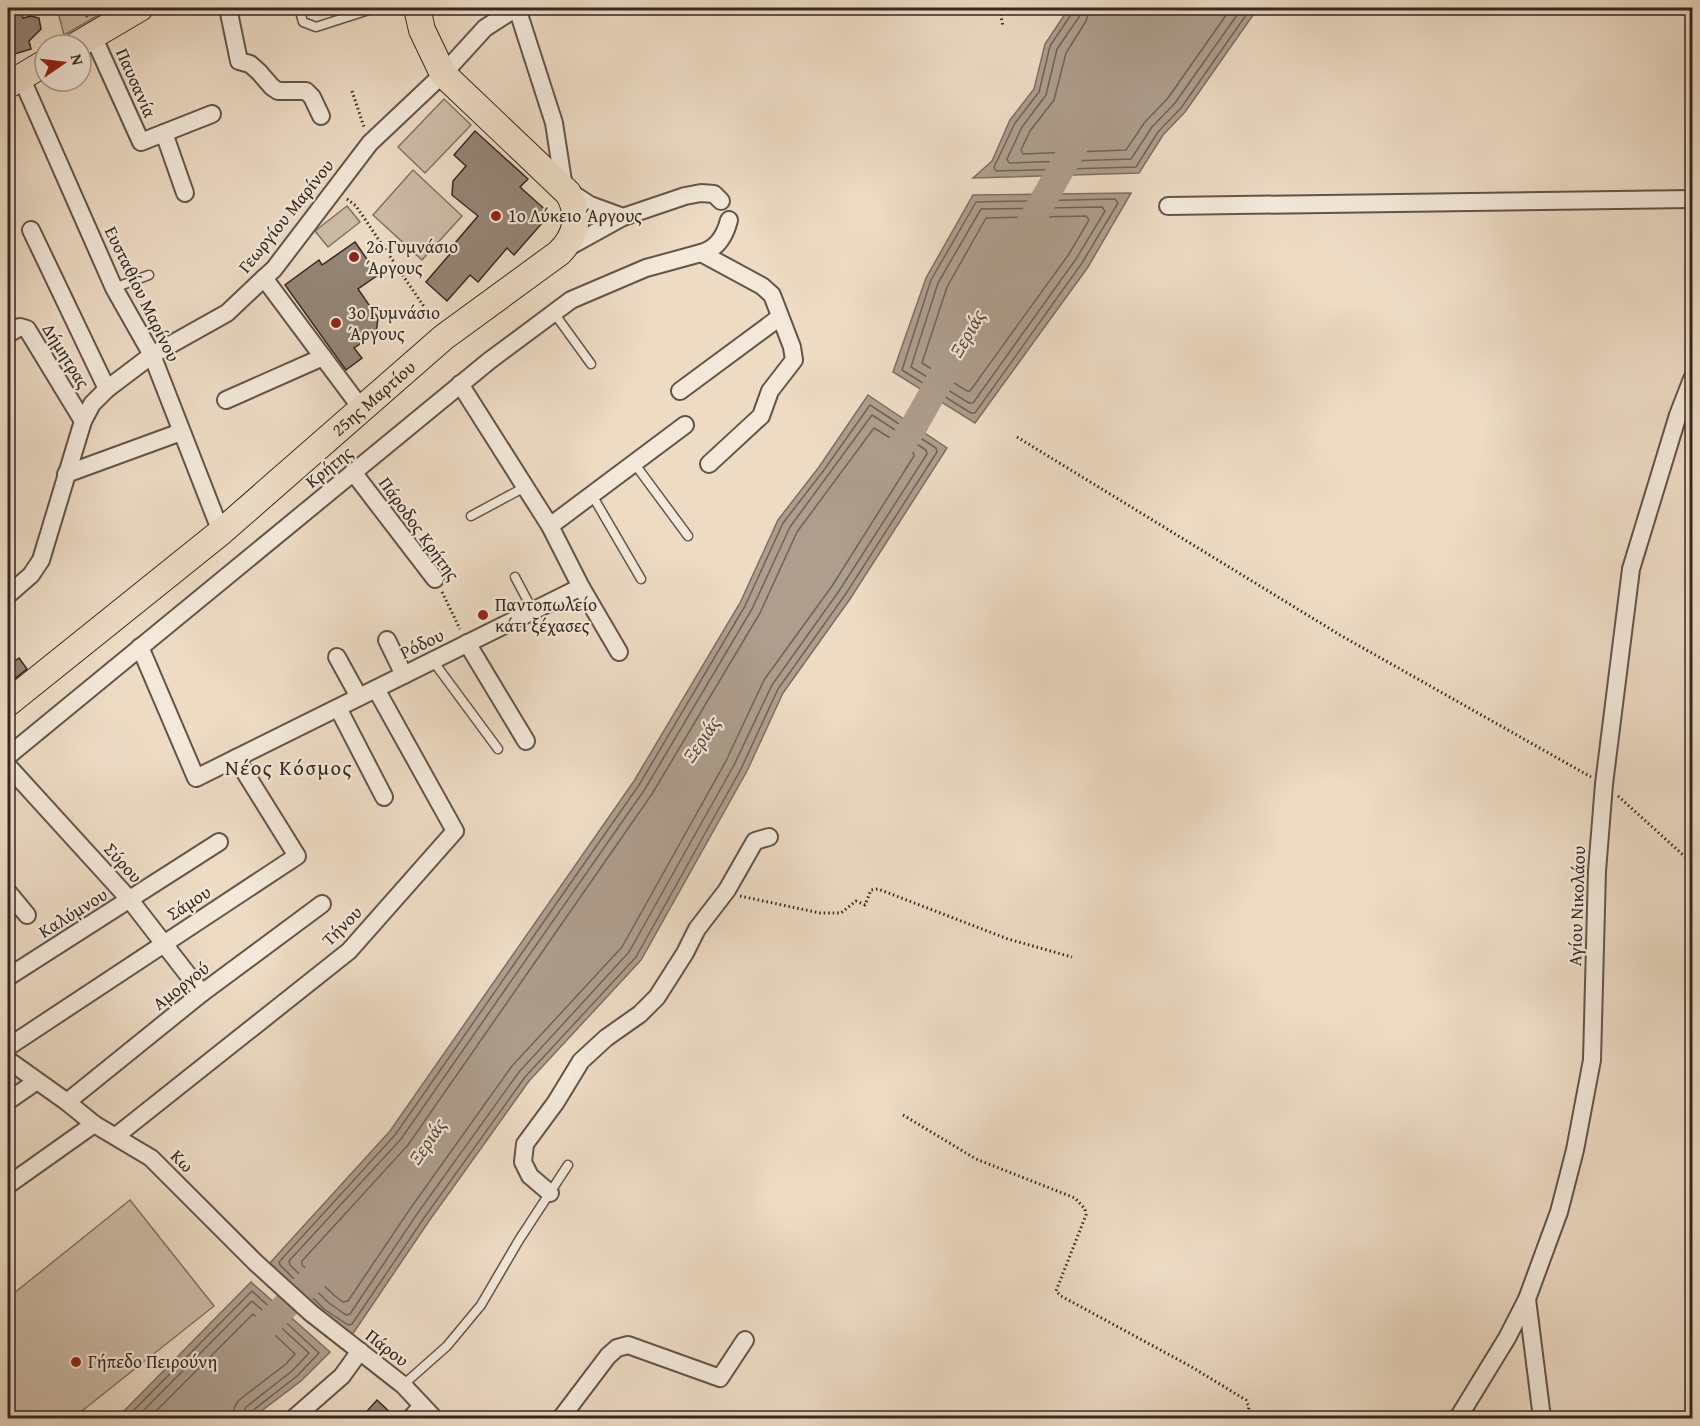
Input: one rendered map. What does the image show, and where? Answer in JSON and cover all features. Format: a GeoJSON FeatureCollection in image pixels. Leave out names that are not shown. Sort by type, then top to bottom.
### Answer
{"type":"FeatureCollection","features":[{"type":"Feature","properties":{"kind":"main road"},"geometry":{"type":"LineString","coordinates":[[93,35],[140,8]]}},
{"type":"Feature","properties":{"kind":"main road","name":"25ης Μαρτίου"},"geometry":{"type":"LineString","coordinates":[[8,701],[221,532],[444,337],[559,253],[569,241],[576,229],[573,201],[564,188],[443,74],[426,39],[417,8]]}},
{"type":"Feature","properties":{"kind":"main road"},"geometry":{"type":"LineString","coordinates":[[14,81],[33,70]]}},
{"type":"Feature","properties":{"kind":"street"},"geometry":{"type":"LineString","coordinates":[[228,8],[239,61],[250,64],[278,91],[306,91],[312,97],[321,116]]}},
{"type":"Feature","properties":{"kind":"street"},"geometry":{"type":"LineString","coordinates":[[517,8],[554,123],[564,188],[590,205],[623,217]]}},
{"type":"Feature","properties":{"kind":"street","name":"Γεωργίου Μαρίνου"},"geometry":{"type":"LineString","coordinates":[[8,595],[31,575],[41,560],[83,422],[92,404],[107,388],[152,355],[227,313],[274,268],[370,143],[443,74],[485,28],[496,19],[517,8]]}},
{"type":"Feature","properties":{"kind":"street","name":"Παυσανία"},"geometry":{"type":"LineString","coordinates":[[93,55],[141,142],[212,114]]}},
{"type":"Feature","properties":{"kind":"street","name":"Ευσταθίου Μαρίνου"},"geometry":{"type":"LineString","coordinates":[[14,81],[114,288],[152,355],[221,532]]}},
{"type":"Feature","properties":{"kind":"street"},"geometry":{"type":"LineString","coordinates":[[164,133],[185,193]]}},
{"type":"Feature","properties":{"kind":"street"},"geometry":{"type":"LineString","coordinates":[[559,253],[623,217],[685,196],[701,193],[714,194],[721,201]]}},
{"type":"Feature","properties":{"kind":"street"},"geometry":{"type":"LineString","coordinates":[[1168,206],[1692,199]]}},
{"type":"Feature","properties":{"kind":"street","name":"Κρήτης"},"geometry":{"type":"LineString","coordinates":[[8,756],[460,384],[554,312],[571,300],[646,268],[709,251],[726,231],[729,220]]}},
{"type":"Feature","properties":{"kind":"street"},"geometry":{"type":"LineString","coordinates":[[31,230],[107,388]]}},
{"type":"Feature","properties":{"kind":"street"},"geometry":{"type":"LineString","coordinates":[[701,253],[762,286],[772,296],[792,347],[794,360],[770,391],[761,416],[709,464]]}},
{"type":"Feature","properties":{"kind":"street"},"geometry":{"type":"LineString","coordinates":[[264,278],[361,408]]}},
{"type":"Feature","properties":{"kind":"street"},"geometry":{"type":"LineString","coordinates":[[680,391],[780,317]]}},
{"type":"Feature","properties":{"kind":"street","name":"Δήμητρας"},"geometry":{"type":"LineString","coordinates":[[8,334],[20,327],[27,329],[83,422]]}},
{"type":"Feature","properties":{"kind":"street"},"geometry":{"type":"LineString","coordinates":[[226,400],[323,357]]}},
{"type":"Feature","properties":{"kind":"street","name":"Αγίου Νικολάου"},"geometry":{"type":"LineString","coordinates":[[1458,1419],[1507,1338],[1527,1299],[1559,1212],[1575,1150],[1592,1060],[1597,871],[1604,784],[1631,568],[1678,415],[1692,379]]}},
{"type":"Feature","properties":{"kind":"street"},"geometry":{"type":"LineString","coordinates":[[460,384],[550,526],[581,587],[619,652]]}},
{"type":"Feature","properties":{"kind":"street"},"geometry":{"type":"LineString","coordinates":[[550,526],[685,425]]}},
{"type":"Feature","properties":{"kind":"street"},"geometry":{"type":"LineString","coordinates":[[66,474],[181,432]]}},
{"type":"Feature","properties":{"kind":"street","name":"Πάροδος Κρήτης"},"geometry":{"type":"LineString","coordinates":[[353,472],[435,579]]}},
{"type":"Feature","properties":{"kind":"street","name":"Ρόδου"},"geometry":{"type":"LineString","coordinates":[[140,647],[196,778],[581,587]]}},
{"type":"Feature","properties":{"kind":"street"},"geometry":{"type":"LineString","coordinates":[[387,640],[404,675]]}},
{"type":"Feature","properties":{"kind":"street"},"geometry":{"type":"LineString","coordinates":[[467,644],[526,741]]}},
{"type":"Feature","properties":{"kind":"street"},"geometry":{"type":"LineString","coordinates":[[337,657],[359,697]]}},
{"type":"Feature","properties":{"kind":"street","name":"Τήνου"},"geometry":{"type":"LineString","coordinates":[[116,1136],[349,951],[455,831],[376,689]]}},
{"type":"Feature","properties":{"kind":"street"},"geometry":{"type":"LineString","coordinates":[[338,708],[384,797]]}},
{"type":"Feature","properties":{"kind":"street","name":"Σάμου"},"geometry":{"type":"LineString","coordinates":[[8,1047],[297,856],[236,758]]}},
{"type":"Feature","properties":{"kind":"street","name":"Σύρου"},"geometry":{"type":"LineString","coordinates":[[8,766],[130,900],[202,993]]}},
{"type":"Feature","properties":{"kind":"street"},"geometry":{"type":"LineString","coordinates":[[550,1192],[530,1176],[523,1162],[525,1144],[556,1102],[581,1061],[606,1038],[640,1014],[657,997],[685,953],[697,929],[724,893],[756,841],[769,837]]}},
{"type":"Feature","properties":{"kind":"street","name":"Καλύμνου"},"geometry":{"type":"LineString","coordinates":[[8,977],[219,842]]}},
{"type":"Feature","properties":{"kind":"street"},"geometry":{"type":"LineString","coordinates":[[8,892],[27,915]]}},
{"type":"Feature","properties":{"kind":"street","name":"Αμοργού"},"geometry":{"type":"LineString","coordinates":[[67,1102],[202,993],[322,904]]}},
{"type":"Feature","properties":{"kind":"street","name":"Κω"},"geometry":{"type":"LineString","coordinates":[[8,1060],[94,1124],[151,1158],[256,1263],[311,1313]]}},
{"type":"Feature","properties":{"kind":"street"},"geometry":{"type":"LineString","coordinates":[[8,1101],[38,1081]]}},
{"type":"Feature","properties":{"kind":"street"},"geometry":{"type":"LineString","coordinates":[[8,1185],[94,1124]]}},
{"type":"Feature","properties":{"kind":"street"},"geometry":{"type":"LineString","coordinates":[[1527,1299],[1542,1419]]}},
{"type":"Feature","properties":{"kind":"street","name":"Πάρου"},"geometry":{"type":"LineString","coordinates":[[311,1313],[403,1385],[428,1412]]}},
{"type":"Feature","properties":{"kind":"street"},"geometry":{"type":"LineString","coordinates":[[561,1419],[608,1356],[617,1348],[628,1345],[645,1349],[720,1378],[746,1340]]}},
{"type":"Feature","properties":{"kind":"street"},"geometry":{"type":"LineString","coordinates":[[294,1419],[342,1376],[360,1351]]}},
{"type":"Feature","properties":{"kind":"street"},"geometry":{"type":"LineString","coordinates":[[411,1419],[428,1412]]}},
{"type":"Feature","properties":{"kind":"lane"},"geometry":{"type":"LineString","coordinates":[[299,8],[303,22],[316,27],[375,8]]}},
{"type":"Feature","properties":{"kind":"lane"},"geometry":{"type":"LineString","coordinates":[[114,288],[149,275]]}},
{"type":"Feature","properties":{"kind":"lane"},"geometry":{"type":"LineString","coordinates":[[554,312],[591,364]]}},
{"type":"Feature","properties":{"kind":"lane"},"geometry":{"type":"LineString","coordinates":[[634,463],[688,536]]}},
{"type":"Feature","properties":{"kind":"lane"},"geometry":{"type":"LineString","coordinates":[[471,516],[525,487]]}},
{"type":"Feature","properties":{"kind":"lane"},"geometry":{"type":"LineString","coordinates":[[592,495],[641,579]]}},
{"type":"Feature","properties":{"kind":"lane"},"geometry":{"type":"LineString","coordinates":[[515,578],[532,611]]}},
{"type":"Feature","properties":{"kind":"lane"},"geometry":{"type":"LineString","coordinates":[[433,661],[498,749]]}},
{"type":"Feature","properties":{"kind":"lane"},"geometry":{"type":"LineString","coordinates":[[403,1385],[447,1346],[481,1305],[568,1165]]}},
{"type":"Feature","properties":{"kind":"path"},"geometry":{"type":"LineString","coordinates":[[995,8],[1000,11],[1003,27]]}},
{"type":"Feature","properties":{"kind":"path"},"geometry":{"type":"LineString","coordinates":[[352,91],[370,143]]}},
{"type":"Feature","properties":{"kind":"path"},"geometry":{"type":"LineString","coordinates":[[334,188],[356,206],[444,337]]}},
{"type":"Feature","properties":{"kind":"path"},"geometry":{"type":"LineString","coordinates":[[1017,437],[1340,635],[1604,784],[1692,863]]}},
{"type":"Feature","properties":{"kind":"path","name":"Πάροδος Κρήτης"},"geometry":{"type":"LineString","coordinates":[[435,579],[467,644]]}},
{"type":"Feature","properties":{"kind":"path"},"geometry":{"type":"LineString","coordinates":[[724,893],[820,913],[841,913],[855,901],[865,905],[871,890],[878,889],[1008,939],[1072,957]]}},
{"type":"Feature","properties":{"kind":"path"},"geometry":{"type":"LineString","coordinates":[[903,1114],[976,1159],[1075,1198],[1085,1209],[1086,1215],[1056,1291],[1061,1296],[1190,1366],[1246,1400],[1249,1407],[1247,1419]]}},
{"type":"Feature","properties":{"kind":"shaded area"},"geometry":{"type":"Polygon","coordinates":[[[57,8],[111,8],[67,33],[63,33],[57,8]]]}},
{"type":"Feature","properties":{"kind":"shaded area"},"geometry":{"type":"Polygon","coordinates":[[[444,99],[471,125],[425,173],[398,147],[444,99]]]}},
{"type":"Feature","properties":{"kind":"shaded area"},"geometry":{"type":"Polygon","coordinates":[[[413,170],[462,216],[422,260],[373,215],[413,170]]]}},
{"type":"Feature","properties":{"kind":"shaded area"},"geometry":{"type":"Polygon","coordinates":[[[347,206],[360,222],[328,247],[315,231],[347,206]]]}},
{"type":"Feature","properties":{"kind":"shaded area","name":"Γήπεδο Πειρούνη"},"geometry":{"type":"Polygon","coordinates":[[[130,1200],[214,1306],[73,1418],[8,1418],[8,1298],[130,1200]]]}},
{"type":"Feature","properties":{"kind":"water"},"geometry":{"type":"Polygon","coordinates":[[[1069,8],[1258,8],[1185,112],[1163,135],[1139,173],[973,178],[992,161],[1010,120],[1034,89],[1045,44],[1069,8]]]}},
{"type":"Feature","properties":{"kind":"water"},"geometry":{"type":"Polygon","coordinates":[[[1131,193],[1088,267],[975,423],[893,372],[926,278],[973,195],[1131,193]]]}},
{"type":"Feature","properties":{"kind":"water"},"geometry":{"type":"Polygon","coordinates":[[[868,395],[947,448],[850,599],[783,693],[747,771],[641,960],[529,1081],[429,1221],[352,1335],[321,1314],[269,1264],[390,1131],[634,781],[740,603],[778,520],[819,467],[868,395]]]}},
{"type":"Feature","properties":{"kind":"water"},"geometry":{"type":"Polygon","coordinates":[[[251,1282],[330,1352],[301,1381],[252,1418],[232,1416],[229,1418],[117,1418],[251,1282]]]}},
{"type":"Feature","properties":{"kind":"building"},"geometry":{"type":"Polygon","coordinates":[[[8,8],[20,8],[23,18],[31,16],[39,18],[41,29],[33,33],[29,41],[31,49],[8,56],[8,8]]]}},
{"type":"Feature","properties":{"kind":"building"},"geometry":{"type":"Polygon","coordinates":[[[475,131],[528,179],[520,187],[550,214],[514,255],[507,248],[478,282],[470,275],[447,301],[426,282],[478,216],[452,195],[453,181],[466,166],[454,155],[475,131]]]}},
{"type":"Feature","properties":{"kind":"building"},"geometry":{"type":"Polygon","coordinates":[[[355,242],[378,275],[358,289],[378,318],[376,333],[354,348],[362,358],[346,370],[285,285],[319,260],[322,265],[355,242]]]}},
{"type":"Feature","properties":{"kind":"building"},"geometry":{"type":"Polygon","coordinates":[[[19,658],[27,669],[8,684],[8,666],[19,658]]]}},
{"type":"Feature","properties":{"kind":"building"},"geometry":{"type":"Polygon","coordinates":[[[377,1400],[397,1419],[360,1419],[377,1400]]]}},
{"type":"Feature","properties":{"kind":"waterway","name":"Ξεριάς"},"geometry":{"type":"LineString","coordinates":[[1028,227],[1076,143]]}},
{"type":"Feature","properties":{"kind":"waterway","name":"Ξεριάς"},"geometry":{"type":"LineString","coordinates":[[893,457],[914,426],[949,364]]}},
{"type":"Feature","properties":{"kind":"waterway","name":"Ξεριάς"},"geometry":{"type":"LineString","coordinates":[[257,1334],[315,1277]]}},
{"type":"Feature","properties":{"kind":"place","name":"1ο Λύκειο Άργους"},"geometry":{"type":"Point","coordinates":[496,216]}},
{"type":"Feature","properties":{"kind":"place","name":"2ο Γυμνάσιο Άργους"},"geometry":{"type":"Point","coordinates":[354,257]}},
{"type":"Feature","properties":{"kind":"place","name":"3ο Γυμνάσιο Άργους"},"geometry":{"type":"Point","coordinates":[336,323]}},
{"type":"Feature","properties":{"kind":"place","name":"Παντοπωλείο κάτι ξέχασες"},"geometry":{"type":"Point","coordinates":[483,615]}},
{"type":"Feature","properties":{"kind":"place","name":"Γήπεδο Πειρούνη"},"geometry":{"type":"Point","coordinates":[76,1362]}},
{"type":"Feature","properties":{"kind":"district","name":"Νέος Κόσμος"},"geometry":{"type":"Point","coordinates":[289,768]}}]}
